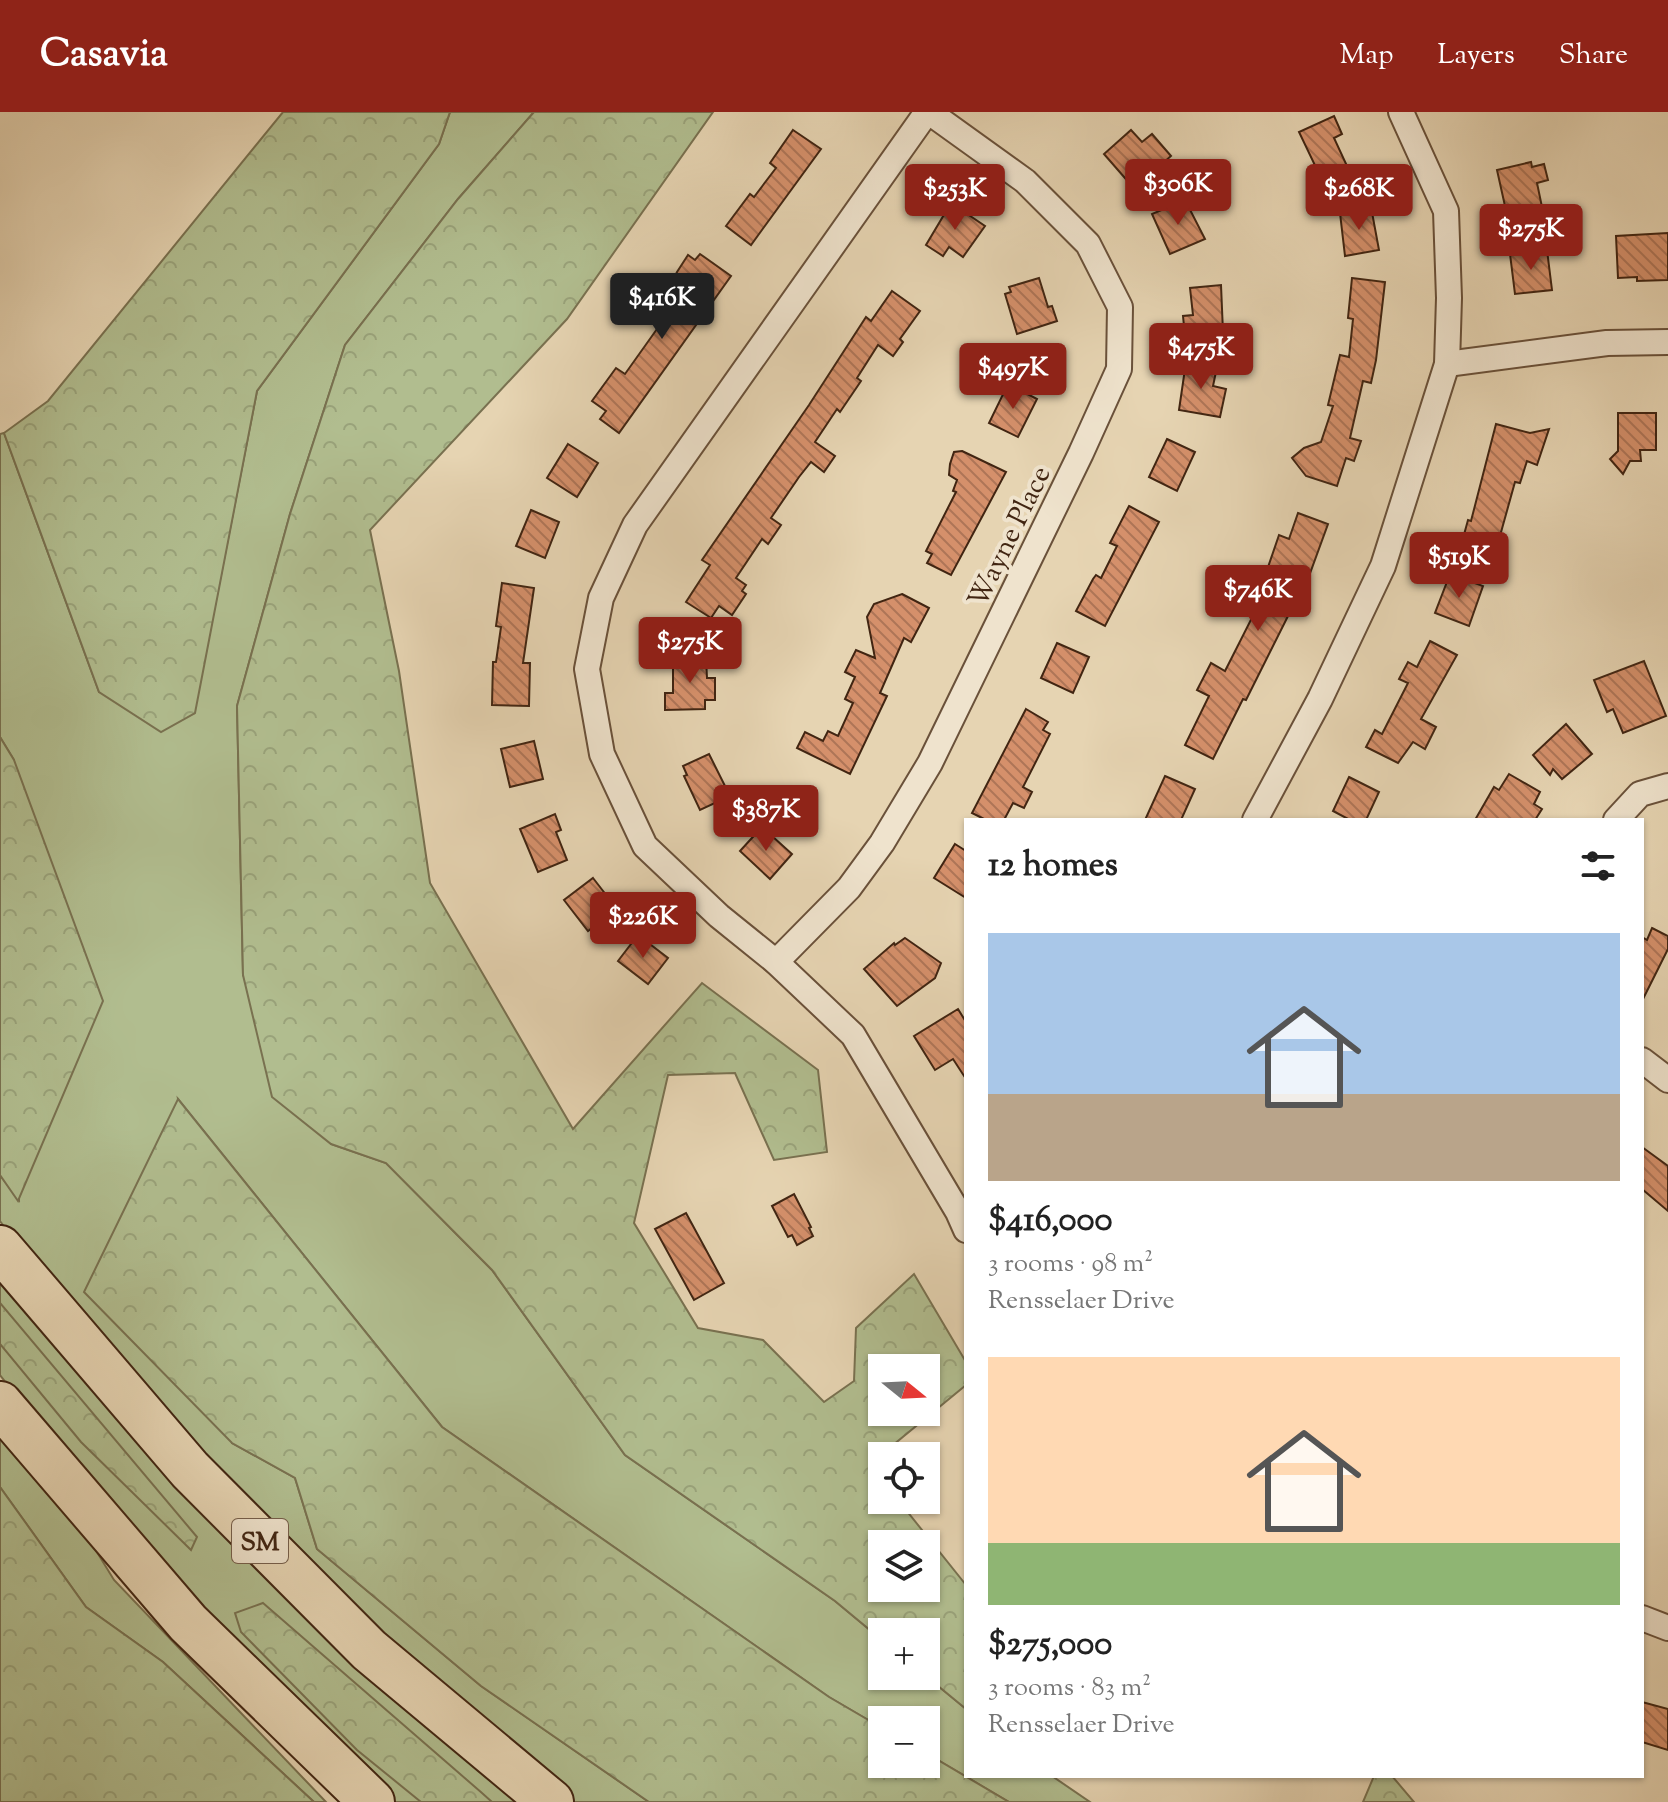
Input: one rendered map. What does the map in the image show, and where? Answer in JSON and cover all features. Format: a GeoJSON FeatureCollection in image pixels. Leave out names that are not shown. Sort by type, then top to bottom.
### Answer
{"type":"FeatureCollection","features":[{"type":"Feature","properties":{"kind":"highway","name":"SM"},"geometry":{"type":"LineString","coordinates":[[0,1248],[190,1470],[313,1594],[369,1650],[551,1802]]}},
{"type":"Feature","properties":{"kind":"highway"},"geometry":{"type":"LineString","coordinates":[[0,1404],[188,1623],[372,1802]]}},
{"type":"Feature","properties":{"kind":"highway"},"geometry":{"type":"LineString","coordinates":[[233,1668],[257,1718],[336,1802]]}},
{"type":"Feature","properties":{"kind":"street"},"geometry":{"type":"LineString","coordinates":[[928,112],[635,525],[601,598],[587,669],[602,754],[645,846],[853,1035],[963,1216]]}},
{"type":"Feature","properties":{"kind":"street","name":"Wayne Place"},"geometry":{"type":"LineString","coordinates":[[776,962],[849,888],[882,843],[930,763],[1068,481],[1119,369],[1120,307],[1088,244],[1025,181],[928,112]]}},
{"type":"Feature","properties":{"kind":"street"},"geometry":{"type":"LineString","coordinates":[[1256,818],[1320,699],[1383,566],[1447,364],[1449,298],[1446,211],[1401,112]]}},
{"type":"Feature","properties":{"kind":"street"},"geometry":{"type":"LineString","coordinates":[[1447,364],[1607,343],[1668,342]]}},
{"type":"Feature","properties":{"kind":"street"},"geometry":{"type":"LineString","coordinates":[[1618,818],[1640,794],[1668,786]]}},
{"type":"Feature","properties":{"kind":"street"},"geometry":{"type":"LineString","coordinates":[[1644,1062],[1668,1080]]}},
{"type":"Feature","properties":{"kind":"street"},"geometry":{"type":"LineString","coordinates":[[1644,1619],[1668,1628]]}},
{"type":"Feature","properties":{"kind":"green space"},"geometry":{"type":"Polygon","coordinates":[[[283,112],[450,112],[439,144],[257,391],[195,713],[161,732],[99,692],[4,433],[48,401],[283,112]]]}},
{"type":"Feature","properties":{"kind":"green space"},"geometry":{"type":"Polygon","coordinates":[[[450,112],[534,112],[458,199],[345,345],[290,514],[237,706],[243,975],[331,1144],[386,1163],[492,1270],[625,1455],[835,1601],[868,1628],[868,1690],[940,1690],[940,1688],[964,1707],[964,1775],[940,1761],[940,1706],[868,1706],[868,1720],[829,1697],[442,1427],[178,1099],[232,1443],[295,1478],[317,1549],[481,1686],[649,1802],[574,1802],[501,1745],[254,1514],[37,1271],[0,1221],[0,1175],[19,1200],[14,760],[0,737],[0,434],[4,433],[99,692],[194,713],[257,391],[439,144],[450,112]]]}},
{"type":"Feature","properties":{"kind":"green space"},"geometry":{"type":"Polygon","coordinates":[[[534,112],[713,112],[567,319],[370,530],[399,671],[430,883],[573,1129],[702,983],[818,1070],[827,1152],[774,1160],[735,1073],[668,1075],[634,1223],[698,1328],[763,1340],[824,1402],[854,1381],[856,1328],[914,1274],[964,1359],[964,1387],[940,1406],[940,1354],[868,1354],[868,1426],[916,1426],[897,1442],[868,1442],[868,1514],[909,1514],[922,1530],[868,1530],[868,1602],[940,1602],[940,1552],[964,1582],[964,1707],[940,1688],[940,1618],[868,1618],[868,1628],[835,1601],[625,1455],[492,1270],[386,1163],[331,1144],[272,1097],[243,975],[237,706],[290,514],[345,345],[458,199],[534,112]]]}},
{"type":"Feature","properties":{"kind":"green space"},"geometry":{"type":"Polygon","coordinates":[[[0,737],[14,760],[103,1001],[18,1201],[0,1175],[0,737]]]}},
{"type":"Feature","properties":{"kind":"green space"},"geometry":{"type":"Polygon","coordinates":[[[178,1099],[442,1427],[829,1697],[868,1720],[868,1778],[940,1778],[940,1761],[1009,1802],[649,1802],[481,1686],[317,1549],[295,1478],[232,1443],[84,1292],[178,1099]]]}},
{"type":"Feature","properties":{"kind":"green space"},"geometry":{"type":"Polygon","coordinates":[[[0,1265],[533,1802],[392,1802],[346,1763],[71,1466],[0,1375],[0,1265]]]}},
{"type":"Feature","properties":{"kind":"green space"},"geometry":{"type":"Polygon","coordinates":[[[0,1303],[197,1537],[191,1550],[81,1442],[0,1344],[0,1303]]]}},
{"type":"Feature","properties":{"kind":"green space"},"geometry":{"type":"Polygon","coordinates":[[[0,1430],[84,1531],[114,1580],[326,1802],[314,1802],[163,1662],[86,1607],[0,1487],[0,1430]]]}},
{"type":"Feature","properties":{"kind":"green space"},"geometry":{"type":"Polygon","coordinates":[[[0,1487],[86,1607],[163,1662],[314,1802],[0,1802],[0,1487]]]}},
{"type":"Feature","properties":{"kind":"green space"},"geometry":{"type":"Polygon","coordinates":[[[263,1603],[492,1802],[421,1802],[357,1750],[241,1632],[235,1613],[263,1603]]]}},
{"type":"Feature","properties":{"kind":"green space"},"geometry":{"type":"Polygon","coordinates":[[[968,1778],[1055,1778],[1090,1802],[1009,1802],[968,1778]]]}},
{"type":"Feature","properties":{"kind":"green space"},"geometry":{"type":"Polygon","coordinates":[[[1373,1778],[1394,1778],[1414,1802],[1363,1802],[1373,1778]]]}},
{"type":"Feature","properties":{"kind":"building"},"geometry":{"type":"Polygon","coordinates":[[[1334,116],[1342,134],[1334,138],[1347,166],[1321,178],[1299,132],[1334,116]]]}},
{"type":"Feature","properties":{"kind":"building"},"geometry":{"type":"Polygon","coordinates":[[[793,130],[821,149],[751,245],[726,226],[750,194],[754,197],[776,168],[770,163],[793,130]]]}},
{"type":"Feature","properties":{"kind":"building"},"geometry":{"type":"Polygon","coordinates":[[[1131,130],[1142,142],[1152,134],[1171,156],[1163,163],[1165,168],[1138,193],[1104,154],[1131,130]]]}},
{"type":"Feature","properties":{"kind":"building"},"geometry":{"type":"Polygon","coordinates":[[[1531,162],[1532,167],[1544,164],[1548,180],[1537,183],[1542,207],[1507,215],[1497,170],[1531,162]]]}},
{"type":"Feature","properties":{"kind":"building"},"geometry":{"type":"Polygon","coordinates":[[[1185,200],[1205,239],[1170,254],[1152,214],[1185,200]]]}},
{"type":"Feature","properties":{"kind":"building"},"geometry":{"type":"Polygon","coordinates":[[[951,203],[985,226],[963,257],[949,247],[943,256],[926,245],[951,203]]]}},
{"type":"Feature","properties":{"kind":"building"},"geometry":{"type":"Polygon","coordinates":[[[1371,207],[1379,250],[1345,256],[1340,213],[1371,207]]]}},
{"type":"Feature","properties":{"kind":"building"},"geometry":{"type":"Polygon","coordinates":[[[1668,233],[1668,280],[1618,278],[1616,236],[1668,233]]]}},
{"type":"Feature","properties":{"kind":"building"},"geometry":{"type":"Polygon","coordinates":[[[1547,250],[1552,290],[1515,294],[1510,254],[1547,250]]]}},
{"type":"Feature","properties":{"kind":"building"},"geometry":{"type":"Polygon","coordinates":[[[700,254],[731,276],[619,433],[600,419],[606,411],[592,401],[616,368],[625,374],[684,291],[672,282],[677,272],[688,255],[695,260],[700,254]]]}},
{"type":"Feature","properties":{"kind":"building"},"geometry":{"type":"Polygon","coordinates":[[[1039,278],[1048,307],[1052,306],[1057,321],[1017,334],[1005,294],[1011,292],[1009,287],[1039,278]]]}},
{"type":"Feature","properties":{"kind":"building"},"geometry":{"type":"Polygon","coordinates":[[[1352,278],[1385,282],[1371,383],[1363,381],[1350,438],[1361,441],[1354,461],[1346,458],[1337,486],[1306,476],[1292,458],[1304,448],[1321,442],[1333,406],[1328,405],[1340,355],[1349,357],[1353,319],[1348,318],[1352,278]]]}},
{"type":"Feature","properties":{"kind":"building"},"geometry":{"type":"Polygon","coordinates":[[[1221,285],[1223,332],[1185,336],[1183,316],[1193,315],[1190,288],[1221,285]]]}},
{"type":"Feature","properties":{"kind":"building"},"geometry":{"type":"Polygon","coordinates":[[[892,291],[920,311],[900,339],[903,342],[893,356],[878,345],[857,378],[861,381],[815,442],[835,456],[824,472],[811,462],[799,477],[771,518],[781,525],[768,544],[762,539],[736,578],[746,585],[742,591],[746,594],[732,615],[719,606],[711,618],[686,602],[710,565],[702,560],[866,317],[871,321],[892,291]]]}},
{"type":"Feature","properties":{"kind":"building"},"geometry":{"type":"Polygon","coordinates":[[[1186,362],[1217,367],[1213,386],[1226,389],[1220,417],[1179,410],[1186,362]]]}},
{"type":"Feature","properties":{"kind":"building"},"geometry":{"type":"Polygon","coordinates":[[[1008,384],[1037,399],[1018,437],[989,423],[1008,384]]]}},
{"type":"Feature","properties":{"kind":"building"},"geometry":{"type":"Polygon","coordinates":[[[1618,413],[1656,413],[1656,450],[1640,450],[1641,461],[1630,461],[1623,474],[1610,459],[1618,451],[1618,413]]]}},
{"type":"Feature","properties":{"kind":"building"},"geometry":{"type":"Polygon","coordinates":[[[1496,424],[1530,433],[1549,429],[1537,465],[1527,461],[1520,483],[1515,482],[1494,551],[1462,542],[1468,520],[1471,521],[1496,424]]]}},
{"type":"Feature","properties":{"kind":"building"},"geometry":{"type":"Polygon","coordinates":[[[1167,439],[1195,452],[1177,491],[1149,477],[1167,439]]]}},
{"type":"Feature","properties":{"kind":"building"},"geometry":{"type":"Polygon","coordinates":[[[568,444],[598,463],[577,497],[547,478],[568,444]]]}},
{"type":"Feature","properties":{"kind":"building"},"geometry":{"type":"Polygon","coordinates":[[[962,451],[1006,472],[951,575],[927,563],[932,554],[926,551],[956,492],[953,491],[957,480],[949,475],[950,464],[954,452],[962,451]]]}},
{"type":"Feature","properties":{"kind":"building"},"geometry":{"type":"Polygon","coordinates":[[[1129,506],[1159,522],[1105,626],[1076,611],[1096,575],[1101,578],[1117,546],[1110,543],[1129,506]]]}},
{"type":"Feature","properties":{"kind":"building"},"geometry":{"type":"Polygon","coordinates":[[[531,510],[559,522],[545,558],[516,546],[531,510]]]}},
{"type":"Feature","properties":{"kind":"building"},"geometry":{"type":"Polygon","coordinates":[[[1298,513],[1328,524],[1305,587],[1213,759],[1185,745],[1209,696],[1197,690],[1211,663],[1225,671],[1262,598],[1247,589],[1258,568],[1266,573],[1279,535],[1289,539],[1298,513]]]}},
{"type":"Feature","properties":{"kind":"building"},"geometry":{"type":"Polygon","coordinates":[[[1450,574],[1483,586],[1469,626],[1435,613],[1450,574]]]}},
{"type":"Feature","properties":{"kind":"building"},"geometry":{"type":"Polygon","coordinates":[[[502,583],[534,588],[523,663],[530,663],[529,706],[492,705],[493,662],[496,662],[501,627],[496,626],[502,583]]]}},
{"type":"Feature","properties":{"kind":"building"},"geometry":{"type":"Polygon","coordinates":[[[902,594],[929,608],[911,642],[904,638],[880,693],[887,696],[850,774],[797,748],[805,732],[823,741],[828,731],[838,736],[853,703],[845,699],[855,677],[845,672],[856,650],[875,658],[867,617],[874,604],[902,594]]]}},
{"type":"Feature","properties":{"kind":"building"},"geometry":{"type":"Polygon","coordinates":[[[1430,641],[1457,655],[1421,719],[1436,727],[1425,749],[1413,742],[1398,763],[1366,747],[1375,730],[1382,734],[1408,683],[1399,679],[1408,662],[1417,667],[1430,641]]]}},
{"type":"Feature","properties":{"kind":"building"},"geometry":{"type":"Polygon","coordinates":[[[1057,643],[1089,657],[1073,693],[1041,678],[1057,643]]]}},
{"type":"Feature","properties":{"kind":"building"},"geometry":{"type":"Polygon","coordinates":[[[673,658],[706,658],[707,678],[715,678],[715,700],[705,700],[705,709],[665,710],[665,693],[673,693],[673,658]]]}},
{"type":"Feature","properties":{"kind":"building"},"geometry":{"type":"Polygon","coordinates":[[[1644,661],[1666,716],[1623,733],[1613,709],[1607,712],[1594,680],[1644,661]]]}},
{"type":"Feature","properties":{"kind":"building"},"geometry":{"type":"Polygon","coordinates":[[[1026,709],[1048,722],[1043,730],[1050,734],[1023,787],[1032,792],[1024,808],[1013,803],[1005,818],[982,818],[972,813],[1026,709]]]}},
{"type":"Feature","properties":{"kind":"building"},"geometry":{"type":"Polygon","coordinates":[[[1566,724],[1592,754],[1562,779],[1553,769],[1550,775],[1533,755],[1566,724]]]}},
{"type":"Feature","properties":{"kind":"building"},"geometry":{"type":"Polygon","coordinates":[[[534,741],[543,779],[510,787],[501,749],[534,741]]]}},
{"type":"Feature","properties":{"kind":"building"},"geometry":{"type":"Polygon","coordinates":[[[709,754],[730,796],[700,810],[684,776],[687,775],[683,766],[709,754]]]}},
{"type":"Feature","properties":{"kind":"building"},"geometry":{"type":"Polygon","coordinates":[[[1509,774],[1540,792],[1534,804],[1542,809],[1536,818],[1476,818],[1494,787],[1499,790],[1509,774]]]}},
{"type":"Feature","properties":{"kind":"building"},"geometry":{"type":"Polygon","coordinates":[[[1165,776],[1195,789],[1182,818],[1146,818],[1165,776]]]}},
{"type":"Feature","properties":{"kind":"building"},"geometry":{"type":"Polygon","coordinates":[[[1349,777],[1379,792],[1367,818],[1346,818],[1333,811],[1349,777]]]}},
{"type":"Feature","properties":{"kind":"building"},"geometry":{"type":"Polygon","coordinates":[[[555,814],[561,830],[556,832],[567,860],[538,872],[520,829],[555,814]]]}},
{"type":"Feature","properties":{"kind":"building"},"geometry":{"type":"Polygon","coordinates":[[[762,827],[792,854],[770,879],[740,851],[762,827]]]}},
{"type":"Feature","properties":{"kind":"building"},"geometry":{"type":"Polygon","coordinates":[[[955,844],[964,850],[964,897],[934,878],[955,844]]]}},
{"type":"Feature","properties":{"kind":"building"},"geometry":{"type":"Polygon","coordinates":[[[593,878],[617,909],[588,931],[564,900],[593,878]]]}},
{"type":"Feature","properties":{"kind":"building"},"geometry":{"type":"Polygon","coordinates":[[[1652,928],[1668,936],[1668,949],[1644,997],[1644,938],[1647,940],[1652,928]]]}},
{"type":"Feature","properties":{"kind":"building"},"geometry":{"type":"Polygon","coordinates":[[[638,935],[668,958],[648,984],[618,961],[638,935]]]}},
{"type":"Feature","properties":{"kind":"building"},"geometry":{"type":"Polygon","coordinates":[[[905,938],[941,963],[935,978],[897,1006],[864,969],[894,943],[905,938]]]}},
{"type":"Feature","properties":{"kind":"building"},"geometry":{"type":"Polygon","coordinates":[[[958,1009],[964,1019],[964,1076],[953,1059],[935,1070],[914,1036],[958,1009]]]}},
{"type":"Feature","properties":{"kind":"building"},"geometry":{"type":"Polygon","coordinates":[[[1644,1148],[1668,1166],[1668,1211],[1644,1191],[1644,1148]]]}},
{"type":"Feature","properties":{"kind":"building"},"geometry":{"type":"Polygon","coordinates":[[[794,1194],[813,1236],[797,1245],[792,1235],[788,1237],[772,1206],[794,1194]]]}},
{"type":"Feature","properties":{"kind":"building"},"geometry":{"type":"Polygon","coordinates":[[[686,1213],[724,1283],[694,1300],[655,1229],[686,1213]]]}},
{"type":"Feature","properties":{"kind":"building"},"geometry":{"type":"Polygon","coordinates":[[[1644,1703],[1668,1709],[1668,1750],[1644,1743],[1644,1703]]]}}]}
